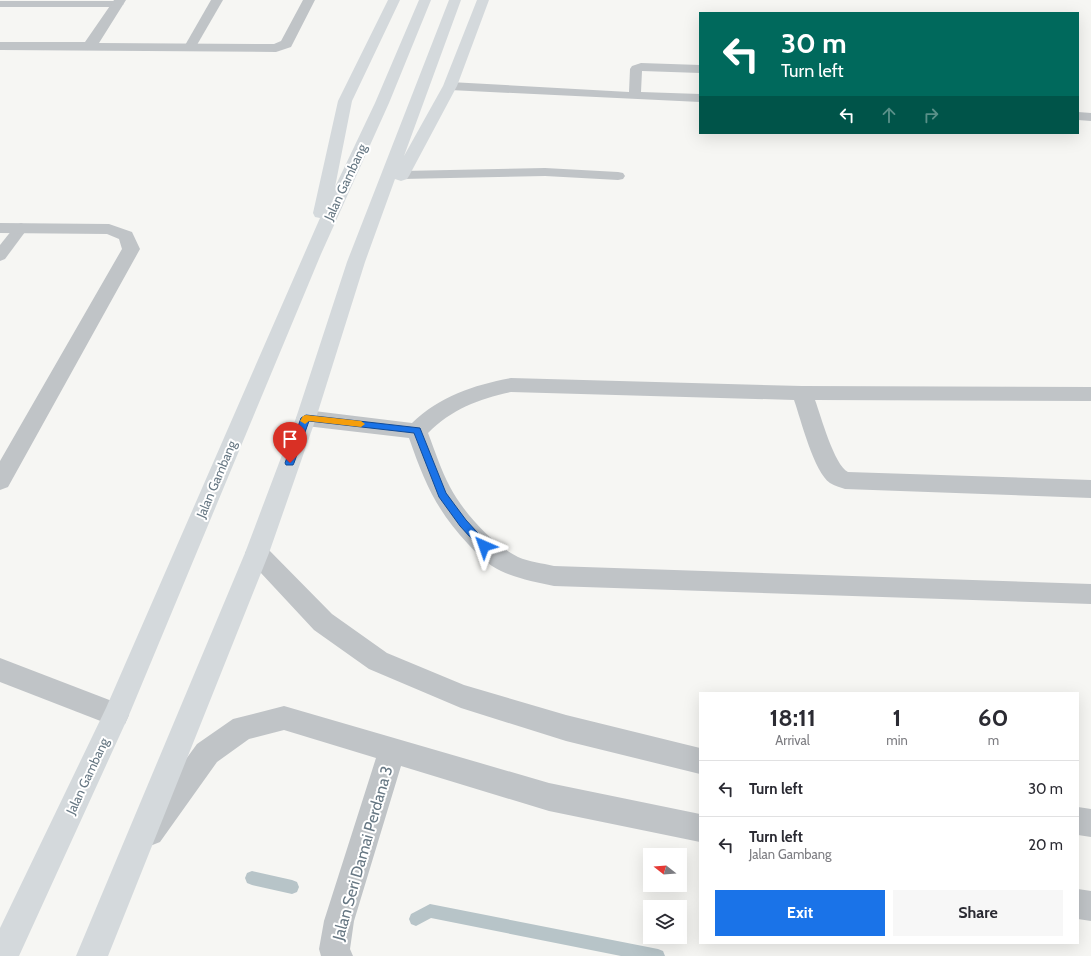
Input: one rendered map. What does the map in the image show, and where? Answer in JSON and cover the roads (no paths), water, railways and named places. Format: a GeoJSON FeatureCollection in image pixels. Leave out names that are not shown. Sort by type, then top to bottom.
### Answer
{"type":"FeatureCollection","features":[{"type":"Feature","properties":{"kind":"highway"},"geometry":{"type":"LineString","coordinates":[[312,254],[345,101],[394,0]]}},
{"type":"Feature","properties":{"kind":"highway","name":"Jalan Gambang"},"geometry":{"type":"LineString","coordinates":[[3,956],[116,715],[312,254],[382,102],[425,0]]}},
{"type":"Feature","properties":{"kind":"highway"},"geometry":{"type":"LineString","coordinates":[[92,956],[257,553],[306,418],[356,262],[455,0]]}},
{"type":"Feature","properties":{"kind":"highway"},"geometry":{"type":"LineString","coordinates":[[356,262],[450,86],[483,0]]}},
{"type":"Feature","properties":{"kind":"street"},"geometry":{"type":"LineString","coordinates":[[0,46],[276,48],[282,47],[286,44],[308,0]]}},
{"type":"Feature","properties":{"kind":"street"},"geometry":{"type":"LineString","coordinates":[[89,47],[119,2]]}},
{"type":"Feature","properties":{"kind":"street"},"geometry":{"type":"LineString","coordinates":[[0,228],[109,229],[126,236],[132,249],[0,481]]}},
{"type":"Feature","properties":{"kind":"street"},"geometry":{"type":"LineString","coordinates":[[306,418],[417,430],[436,413],[458,400],[485,390],[511,385],[802,393],[1091,394]]}},
{"type":"Feature","properties":{"kind":"street"},"geometry":{"type":"LineString","coordinates":[[802,393],[827,463],[837,476],[845,480],[1091,490]]}},
{"type":"Feature","properties":{"kind":"street"},"geometry":{"type":"LineString","coordinates":[[417,430],[442,494],[463,523],[484,546],[504,562],[528,570],[554,576],[1091,594]]}},
{"type":"Feature","properties":{"kind":"street"},"geometry":{"type":"LineString","coordinates":[[257,553],[323,622],[378,661],[461,696],[566,728],[680,757],[699,760]]}},
{"type":"Feature","properties":{"kind":"street"},"geometry":{"type":"LineString","coordinates":[[1,672],[116,715]]}},
{"type":"Feature","properties":{"kind":"street"},"geometry":{"type":"LineString","coordinates":[[131,859],[207,753],[242,728],[284,718],[549,798],[699,828]]}},
{"type":"Feature","properties":{"kind":"street","name":"Jalan Seri Damai Perdana 3"},"geometry":{"type":"LineString","coordinates":[[337,956],[334,949],[339,921],[392,751]]}},
{"type":"Feature","properties":{"kind":"street"},"geometry":{"type":"LineString","coordinates":[[1079,821],[1091,823]]}},
{"type":"Feature","properties":{"kind":"street"},"geometry":{"type":"LineString","coordinates":[[1079,904],[1091,906]]}},
{"type":"Feature","properties":{"kind":"lane"},"geometry":{"type":"LineString","coordinates":[[190,47],[217,0]]}},
{"type":"Feature","properties":{"kind":"lane"},"geometry":{"type":"LineString","coordinates":[[0,4],[119,2]]}},
{"type":"Feature","properties":{"kind":"lane"},"geometry":{"type":"LineString","coordinates":[[635,96],[636,69],[641,66],[699,69]]}},
{"type":"Feature","properties":{"kind":"lane"},"geometry":{"type":"LineString","coordinates":[[450,86],[699,98]]}},
{"type":"Feature","properties":{"kind":"lane"},"geometry":{"type":"LineString","coordinates":[[1079,116],[1091,117]]}},
{"type":"Feature","properties":{"kind":"lane"},"geometry":{"type":"LineString","coordinates":[[402,174],[545,172],[618,176]]}},
{"type":"Feature","properties":{"kind":"lane"},"geometry":{"type":"LineString","coordinates":[[0,256],[21,228]]}},
{"type":"Feature","properties":{"kind":"waterway"},"geometry":{"type":"LineString","coordinates":[[252,878],[292,887]]}},
{"type":"Feature","properties":{"kind":"waterway"},"geometry":{"type":"LineString","coordinates":[[416,919],[430,911],[451,914],[573,940],[658,956]]}}]}
